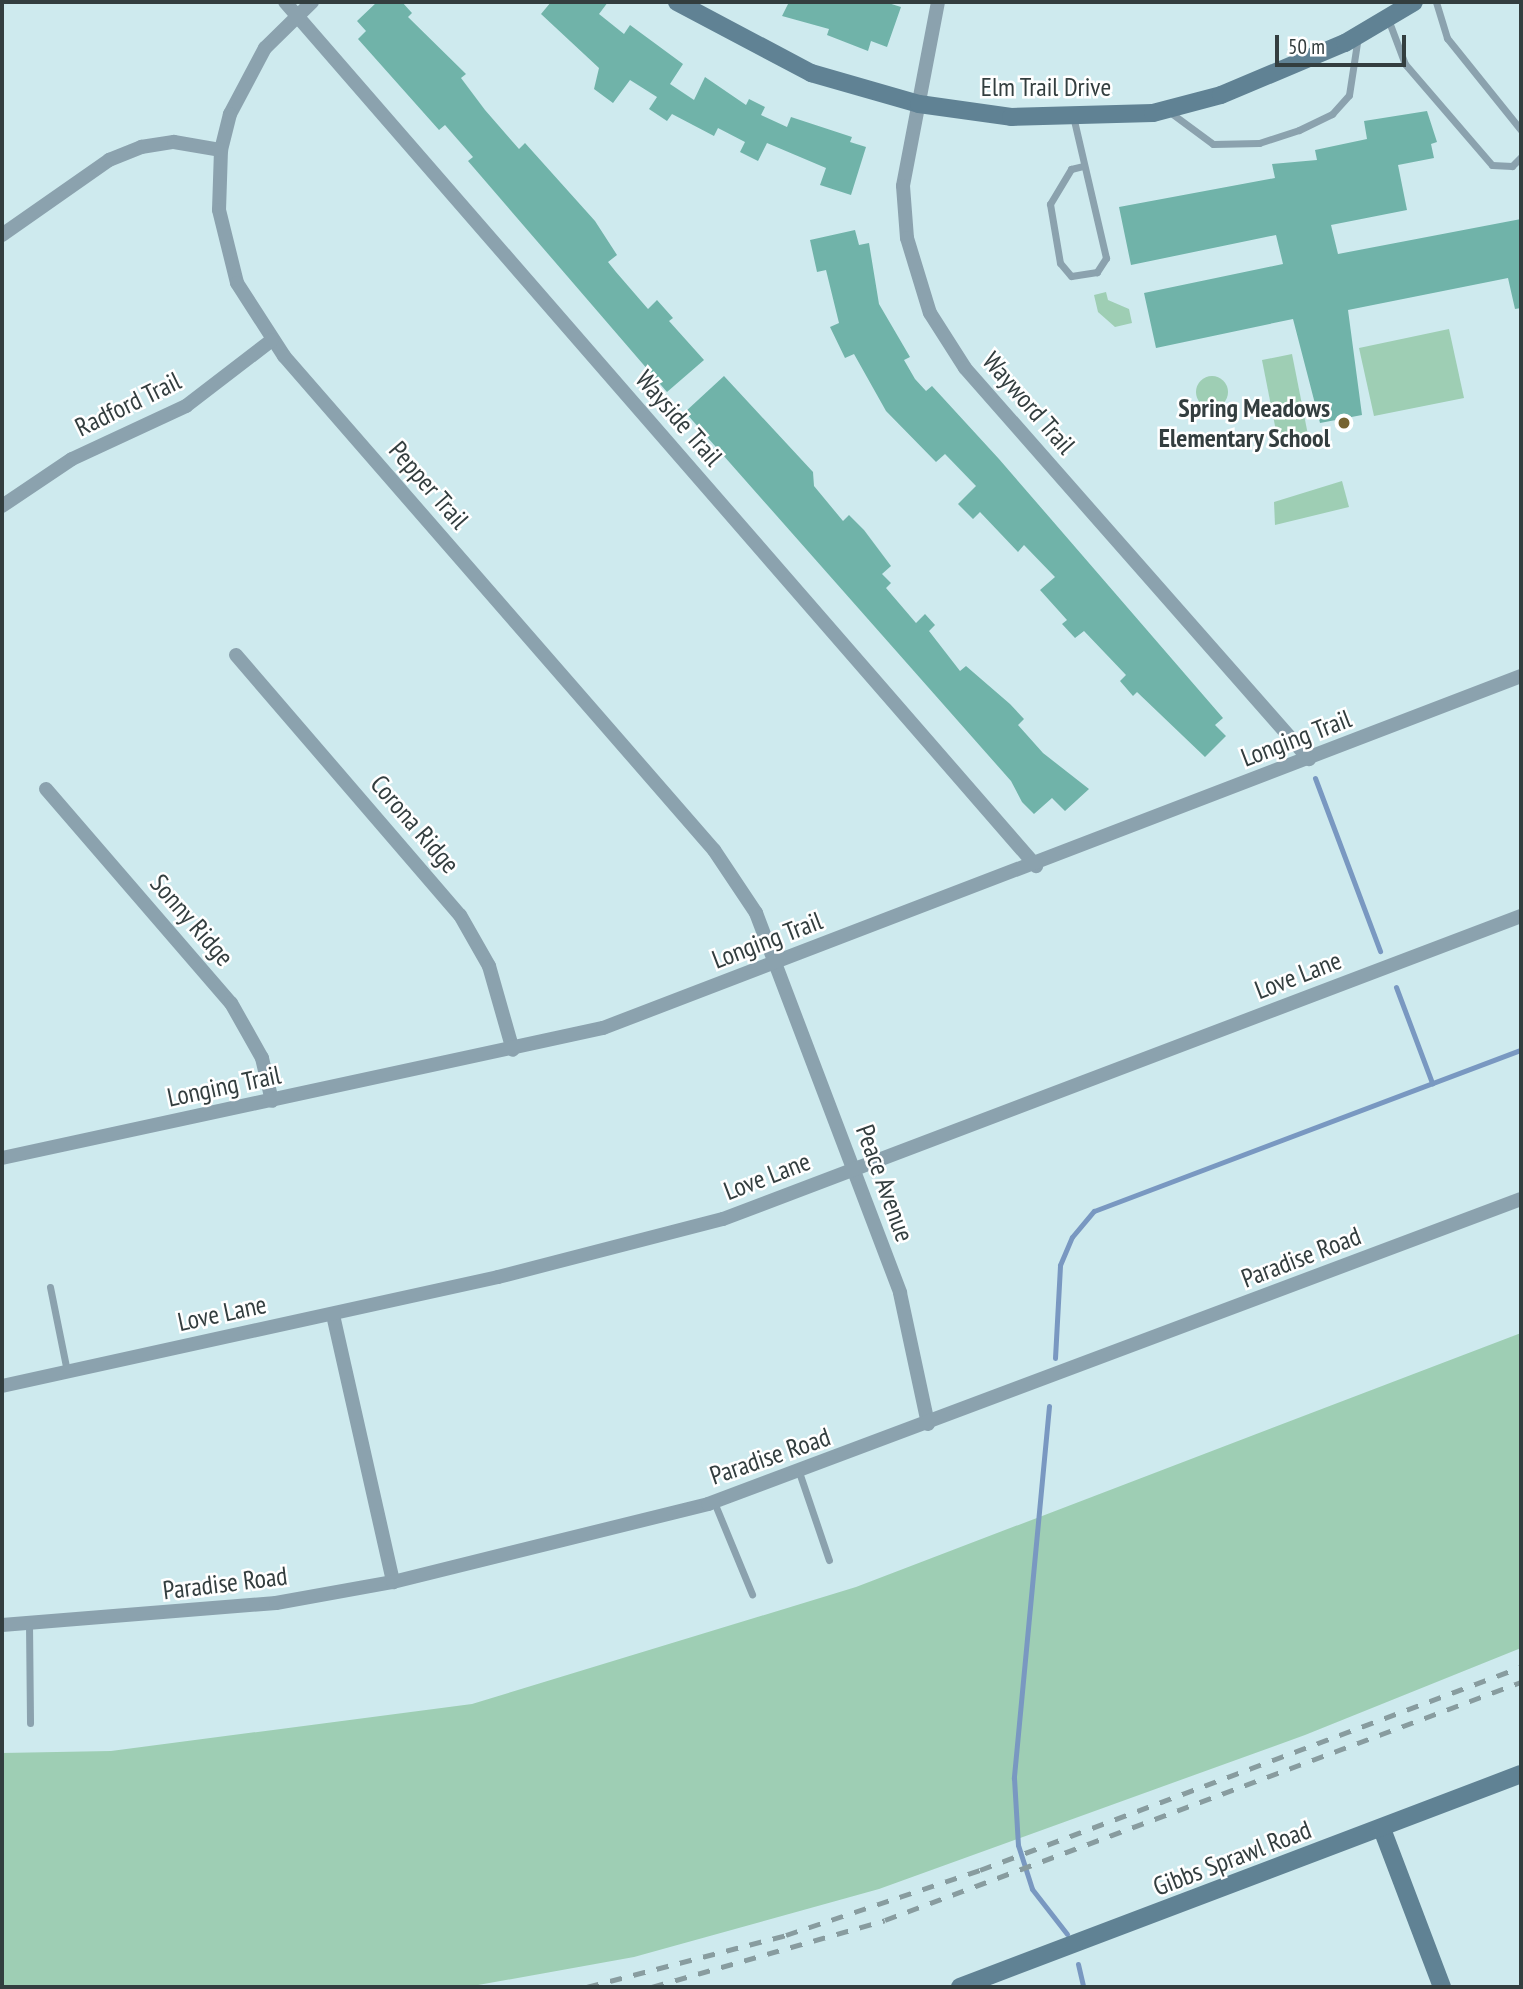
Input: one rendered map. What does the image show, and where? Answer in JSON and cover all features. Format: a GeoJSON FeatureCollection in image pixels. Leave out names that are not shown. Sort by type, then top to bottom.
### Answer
{"type":"FeatureCollection","features":[{"type":"Feature","properties":{"kind":"street","name":"Wayside Trail"},"geometry":{"type":"LineString","coordinates":[[285,2],[1036,866]]}},
{"type":"Feature","properties":{"kind":"street","name":"Pepper Trail"},"geometry":{"type":"LineString","coordinates":[[312,2],[296,15],[251,69],[221,150],[219,209],[229,259],[272,340],[714,850],[756,913],[776,963]]}},
{"type":"Feature","properties":{"kind":"street","name":"Elm Trail Drive"},"geometry":{"type":"LineString","coordinates":[[677,2],[811,73],[919,104],[1010,117],[1073,116],[1166,109],[1278,74],[1358,36],[1414,2]]}},
{"type":"Feature","properties":{"kind":"street","name":"Wayword Trail"},"geometry":{"type":"LineString","coordinates":[[938,2],[903,186],[907,238],[920,289],[942,335],[1309,759]]}},
{"type":"Feature","properties":{"kind":"street"},"geometry":{"type":"LineString","coordinates":[[2,235],[109,160],[141,147],[174,142],[221,150]]}},
{"type":"Feature","properties":{"kind":"street","name":"Radford Trail"},"geometry":{"type":"LineString","coordinates":[[2,506],[72,459],[186,406],[272,340]]}},
{"type":"Feature","properties":{"kind":"street","name":"Corona Ridge"},"geometry":{"type":"LineString","coordinates":[[236,655],[460,915],[489,966],[513,1050]]}},
{"type":"Feature","properties":{"kind":"street","name":"Longing Trail"},"geometry":{"type":"LineString","coordinates":[[2,1158],[513,1050],[603,1028],[1036,866],[1521,676]]}},
{"type":"Feature","properties":{"kind":"street","name":"Sonny Ridge"},"geometry":{"type":"LineString","coordinates":[[46,789],[231,1003],[262,1058],[272,1101]]}},
{"type":"Feature","properties":{"kind":"street","name":"Love Lane"},"geometry":{"type":"LineString","coordinates":[[2,1385],[333,1315],[612,1251],[851,1171],[1521,916]]}},
{"type":"Feature","properties":{"kind":"street","name":"Peace Avenue"},"geometry":{"type":"LineString","coordinates":[[776,963],[908,1319],[928,1424]]}},
{"type":"Feature","properties":{"kind":"street","name":"Paradise Road"},"geometry":{"type":"LineString","coordinates":[[2,1625],[276,1603],[393,1582],[714,1502],[1070,1373],[1521,1199]]}},
{"type":"Feature","properties":{"kind":"street"},"geometry":{"type":"LineString","coordinates":[[333,1315],[393,1582]]}},
{"type":"Feature","properties":{"kind":"street","name":"Gibbs Sprawl Road"},"geometry":{"type":"LineString","coordinates":[[960,1987],[1521,1774]]}},
{"type":"Feature","properties":{"kind":"street"},"geometry":{"type":"LineString","coordinates":[[1382,1829],[1442,1987]]}},
{"type":"Feature","properties":{"kind":"lane"},"geometry":{"type":"LineString","coordinates":[[1436,2],[1447,38],[1521,130]]}},
{"type":"Feature","properties":{"kind":"lane"},"geometry":{"type":"LineString","coordinates":[[1388,18],[1405,64],[1492,165],[1512,166],[1521,157]]}},
{"type":"Feature","properties":{"kind":"lane"},"geometry":{"type":"LineString","coordinates":[[1166,109],[1213,144],[1259,143],[1299,130],[1332,114],[1349,95],[1358,36]]}},
{"type":"Feature","properties":{"kind":"lane"},"geometry":{"type":"LineString","coordinates":[[1073,116],[1083,166],[1089,170],[1107,258],[1097,272],[1071,276],[1060,262],[1050,204],[1071,169],[1083,166]]}},
{"type":"Feature","properties":{"kind":"lane"},"geometry":{"type":"LineString","coordinates":[[50,1287],[67,1371]]}},
{"type":"Feature","properties":{"kind":"lane"},"geometry":{"type":"LineString","coordinates":[[799,1472],[830,1560]]}},
{"type":"Feature","properties":{"kind":"lane"},"geometry":{"type":"LineString","coordinates":[[714,1502],[752,1594]]}},
{"type":"Feature","properties":{"kind":"lane"},"geometry":{"type":"LineString","coordinates":[[29,1623],[30,1723]]}},
{"type":"Feature","properties":{"kind":"green space"},"geometry":{"type":"Polygon","coordinates":[[[1106,292],[1108,300],[1129,309],[1132,323],[1115,327],[1098,312],[1094,295],[1106,292]]]}},
{"type":"Feature","properties":{"kind":"green space"},"geometry":{"type":"Polygon","coordinates":[[[1449,329],[1464,398],[1374,416],[1359,348],[1449,329]]]}},
{"type":"Feature","properties":{"kind":"green space"},"geometry":{"type":"Polygon","coordinates":[[[1292,354],[1308,435],[1278,441],[1262,360],[1292,354]]]}},
{"type":"Feature","properties":{"kind":"green space"},"geometry":{"type":"Polygon","coordinates":[[[1212,376],[1223,381],[1228,392],[1223,403],[1212,408],[1201,403],[1196,392],[1201,381],[1212,376]]]}},
{"type":"Feature","properties":{"kind":"green space"},"geometry":{"type":"Polygon","coordinates":[[[1342,481],[1349,507],[1275,525],[1274,502],[1342,481]]]}},
{"type":"Feature","properties":{"kind":"green space"},"geometry":{"type":"Polygon","coordinates":[[[1521,1333],[1521,1648],[1305,1735],[879,1889],[634,1957],[467,1987],[2,1987],[2,1753],[111,1751],[472,1704],[856,1587],[1521,1333]]]}},
{"type":"Feature","properties":{"kind":"building"},"geometry":{"type":"Polygon","coordinates":[[[377,2],[402,2],[412,13],[408,17],[466,74],[461,78],[519,149],[525,143],[595,221],[617,255],[608,262],[616,272],[648,309],[657,300],[673,318],[669,321],[704,360],[667,392],[468,161],[473,157],[445,125],[439,130],[358,39],[366,31],[357,21],[377,2]]]}},
{"type":"Feature","properties":{"kind":"building"},"geometry":{"type":"Polygon","coordinates":[[[551,2],[608,2],[599,14],[624,34],[630,25],[683,64],[670,84],[694,100],[705,77],[746,105],[749,99],[765,107],[761,115],[787,127],[791,117],[852,137],[850,142],[866,147],[851,195],[820,185],[826,168],[767,143],[758,161],[740,152],[745,142],[718,128],[714,136],[672,114],[667,121],[649,109],[657,97],[630,80],[613,103],[594,89],[599,68],[541,14],[551,2]]]}},
{"type":"Feature","properties":{"kind":"building"},"geometry":{"type":"Polygon","coordinates":[[[789,2],[885,2],[901,7],[887,47],[871,41],[868,51],[827,35],[829,29],[782,16],[789,2]]]}},
{"type":"Feature","properties":{"kind":"building"},"geometry":{"type":"Polygon","coordinates":[[[1427,111],[1437,142],[1431,144],[1434,158],[1398,165],[1407,210],[1331,225],[1338,254],[1521,219],[1521,308],[1515,309],[1508,278],[1348,310],[1362,415],[1320,423],[1293,319],[1156,348],[1144,293],[1283,264],[1276,235],[1131,265],[1119,207],[1275,178],[1272,164],[1317,160],[1315,150],[1367,139],[1364,121],[1427,111]]]}},
{"type":"Feature","properties":{"kind":"building"},"geometry":{"type":"Polygon","coordinates":[[[855,230],[859,245],[869,243],[879,304],[910,357],[904,360],[915,379],[926,391],[932,386],[999,459],[1223,718],[1215,725],[1226,736],[1205,757],[1137,692],[1133,696],[1120,681],[1126,675],[1084,631],[1075,638],[1062,624],[1067,620],[1040,590],[1055,577],[1024,545],[1018,552],[980,512],[973,519],[958,504],[976,486],[945,454],[936,462],[886,411],[854,354],[845,358],[830,327],[839,323],[826,270],[817,272],[810,240],[855,230]]]}},
{"type":"Feature","properties":{"kind":"building"},"geometry":{"type":"Polygon","coordinates":[[[724,376],[813,472],[814,486],[843,521],[849,515],[864,530],[891,566],[882,574],[891,583],[886,588],[916,623],[925,614],[935,625],[929,631],[960,671],[966,666],[1010,704],[1024,719],[1018,725],[1043,753],[1089,789],[1065,811],[1052,798],[1034,814],[1022,802],[1011,781],[685,412],[724,376]]]}},
{"type":"Feature","properties":{"kind":"waterway"},"geometry":{"type":"LineString","coordinates":[[1315,778],[1380,951]]}},
{"type":"Feature","properties":{"kind":"waterway"},"geometry":{"type":"LineString","coordinates":[[1396,987],[1432,1083]]}},
{"type":"Feature","properties":{"kind":"waterway"},"geometry":{"type":"LineString","coordinates":[[1055,1358],[1060,1265],[1072,1237],[1094,1211],[1521,1050]]}},
{"type":"Feature","properties":{"kind":"waterway"},"geometry":{"type":"LineString","coordinates":[[1049,1406],[1014,1778],[1018,1845],[1032,1889],[1067,1934]]}},
{"type":"Feature","properties":{"kind":"waterway"},"geometry":{"type":"LineString","coordinates":[[1078,1964],[1083,1986]]}},
{"type":"Feature","properties":{"kind":"railway"},"geometry":{"type":"LineString","coordinates":[[587,1987],[786,1935],[980,1870],[1521,1667]]}},
{"type":"Feature","properties":{"kind":"railway"},"geometry":{"type":"LineString","coordinates":[[652,1987],[885,1920],[1521,1682]]}},
{"type":"Feature","properties":{"kind":"place","name":"Spring Meadows Elementary School"},"geometry":{"type":"Point","coordinates":[1344,423]}}]}
